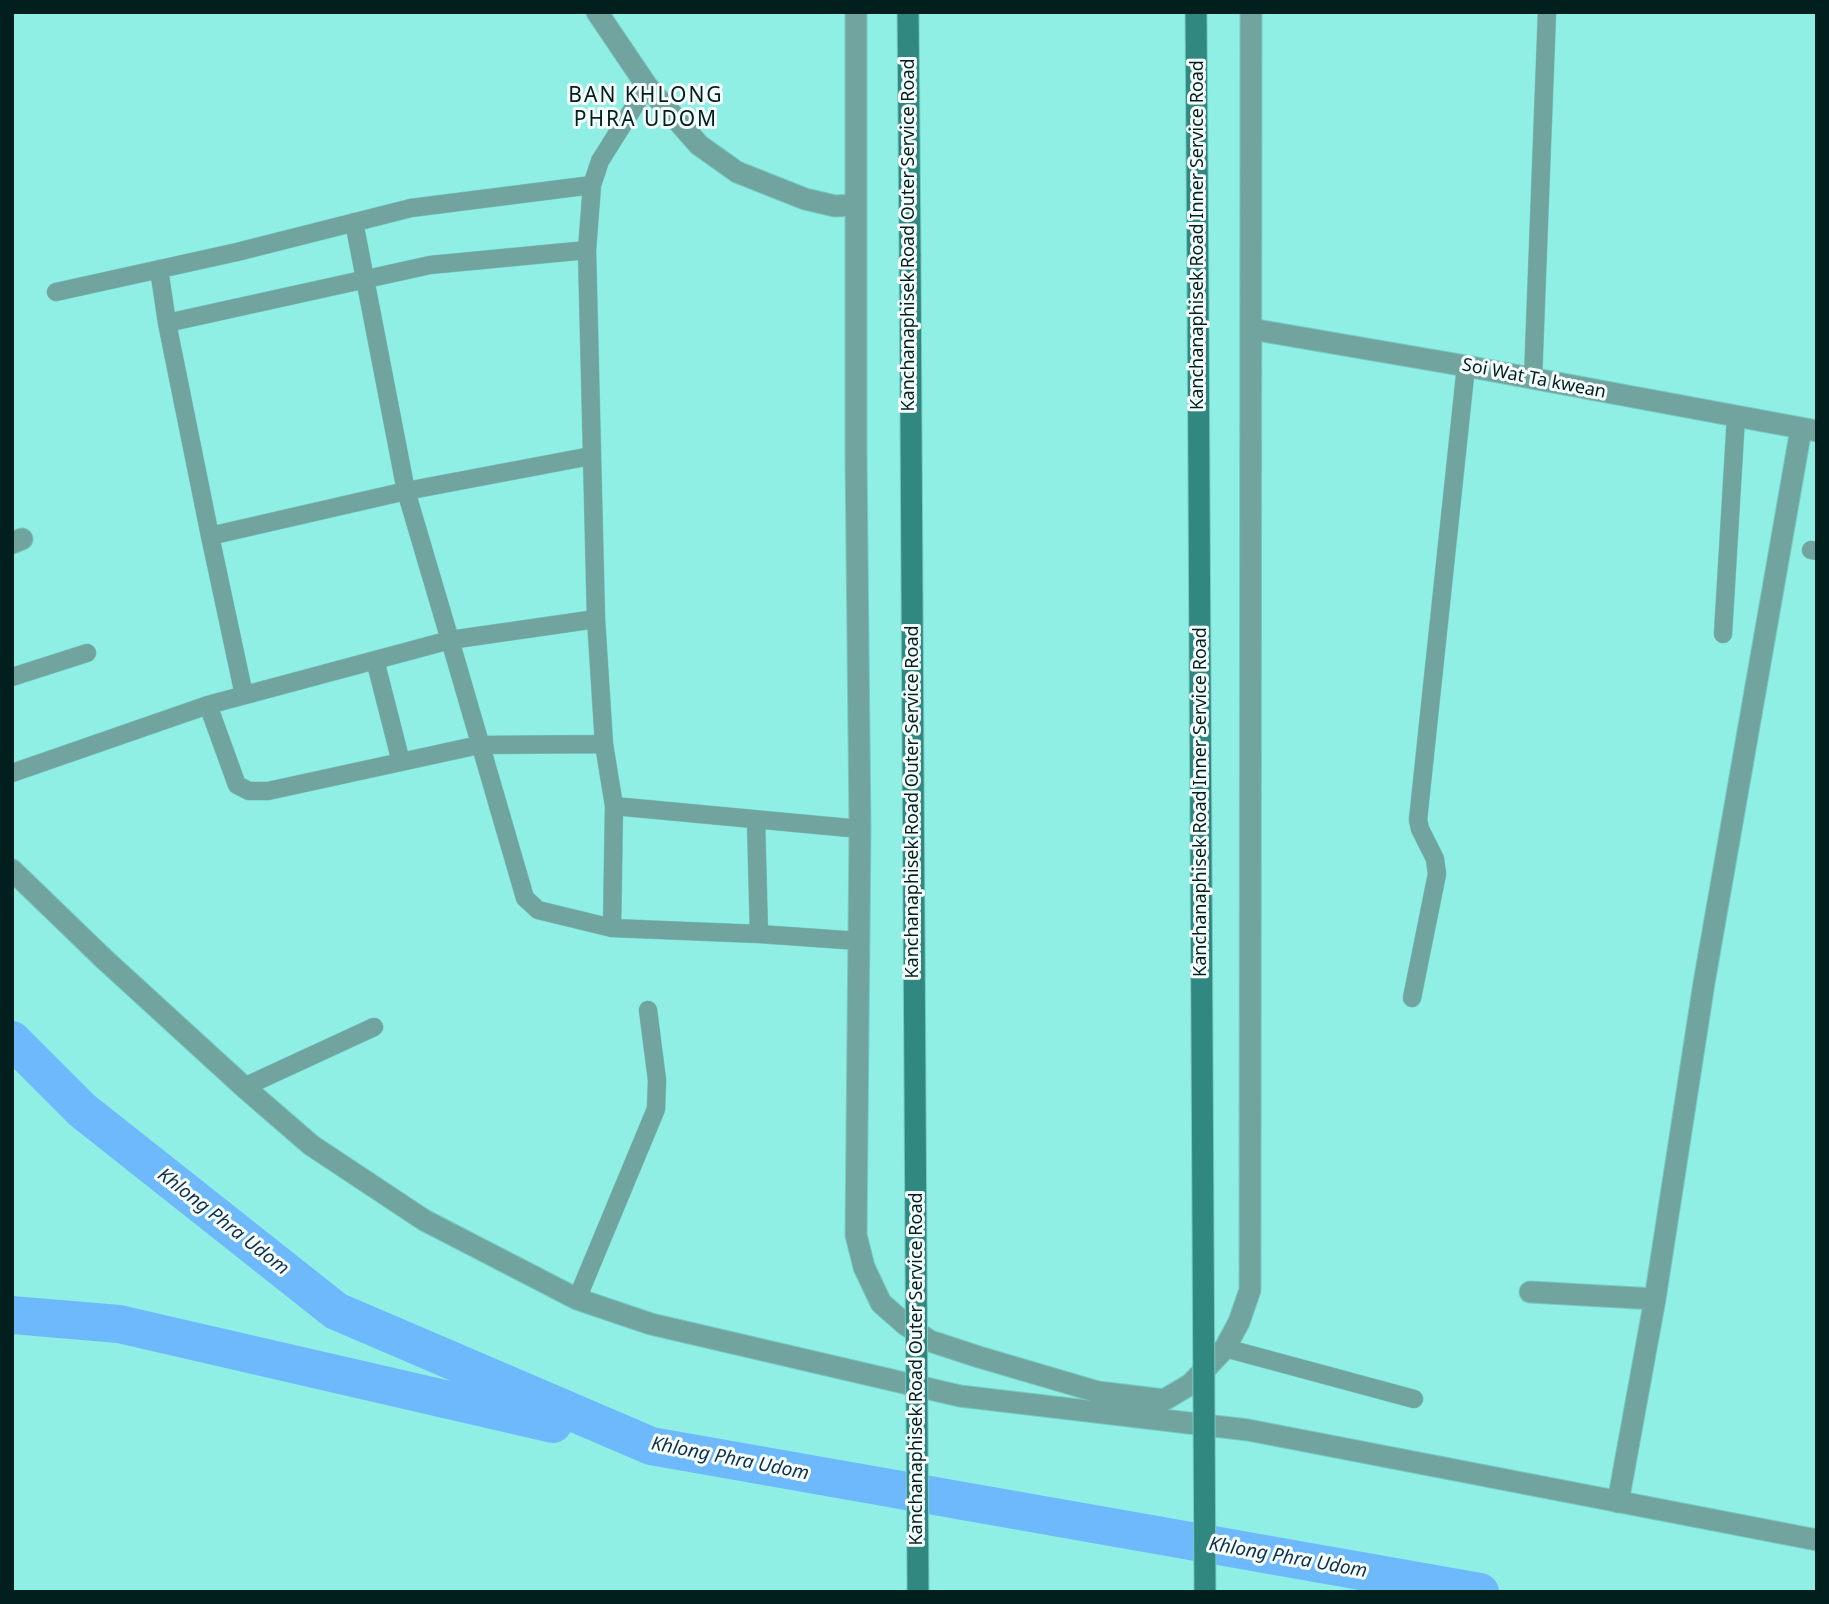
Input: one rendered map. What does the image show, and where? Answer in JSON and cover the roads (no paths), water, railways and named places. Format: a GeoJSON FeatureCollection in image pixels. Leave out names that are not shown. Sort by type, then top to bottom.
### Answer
{"type":"FeatureCollection","features":[{"type":"Feature","properties":{"kind":"main road","name":"Kanchanaphisek Road Outer Service Road"},"geometry":{"type":"LineString","coordinates":[[908,12],[918,1592]]}},
{"type":"Feature","properties":{"kind":"main road","name":"Kanchanaphisek Road Inner Service Road"},"geometry":{"type":"LineString","coordinates":[[1196,12],[1205,1592]]}},
{"type":"Feature","properties":{"kind":"street"},"geometry":{"type":"LineString","coordinates":[[597,12],[647,86],[699,145],[737,172],[805,198],[835,206],[855,205]]}},
{"type":"Feature","properties":{"kind":"street"},"geometry":{"type":"LineString","coordinates":[[856,12],[860,829],[856,1235],[864,1267],[881,1303],[906,1325],[930,1340],[1098,1392],[1164,1400],[1191,1384],[1225,1348],[1239,1322],[1250,1290],[1251,12]]}},
{"type":"Feature","properties":{"kind":"street","name":"Soi Wat Ta kwean"},"geometry":{"type":"LineString","coordinates":[[1251,329],[1809,430]]}},
{"type":"Feature","properties":{"kind":"street"},"geometry":{"type":"LineString","coordinates":[[1618,1502],[1655,1299],[1704,983],[1809,430]]}},
{"type":"Feature","properties":{"kind":"street"},"geometry":{"type":"LineString","coordinates":[[12,870],[103,958],[311,1146],[424,1220],[577,1299],[651,1324],[960,1396],[1248,1430],[1817,1541]]}},
{"type":"Feature","properties":{"kind":"street"},"geometry":{"type":"LineString","coordinates":[[1530,1292],[1655,1299]]}},
{"type":"Feature","properties":{"kind":"lane"},"geometry":{"type":"LineString","coordinates":[[1534,379],[1547,12]]}},
{"type":"Feature","properties":{"kind":"lane"},"geometry":{"type":"LineString","coordinates":[[611,928],[614,806],[604,744],[596,619],[587,250],[592,185],[600,161],[647,86]]}},
{"type":"Feature","properties":{"kind":"lane"},"geometry":{"type":"LineString","coordinates":[[56,292],[237,252],[411,208],[592,185]]}},
{"type":"Feature","properties":{"kind":"lane"},"geometry":{"type":"LineString","coordinates":[[354,222],[406,491],[525,898],[538,910],[611,928],[859,941]]}},
{"type":"Feature","properties":{"kind":"lane"},"geometry":{"type":"LineString","coordinates":[[167,323],[430,265],[587,250]]}},
{"type":"Feature","properties":{"kind":"lane"},"geometry":{"type":"LineString","coordinates":[[159,269],[167,323],[244,695]]}},
{"type":"Feature","properties":{"kind":"lane"},"geometry":{"type":"LineString","coordinates":[[1412,998],[1437,874],[1435,859],[1420,829],[1419,820],[1466,366]]}},
{"type":"Feature","properties":{"kind":"lane"},"geometry":{"type":"LineString","coordinates":[[1723,635],[1736,417]]}},
{"type":"Feature","properties":{"kind":"lane"},"geometry":{"type":"LineString","coordinates":[[210,536],[406,491],[591,456]]}},
{"type":"Feature","properties":{"kind":"lane"},"geometry":{"type":"LineString","coordinates":[[12,773],[208,705],[450,640],[596,619]]}},
{"type":"Feature","properties":{"kind":"lane"},"geometry":{"type":"LineString","coordinates":[[12,677],[87,653]]}},
{"type":"Feature","properties":{"kind":"lane"},"geometry":{"type":"LineString","coordinates":[[375,660],[401,762]]}},
{"type":"Feature","properties":{"kind":"lane"},"geometry":{"type":"LineString","coordinates":[[208,705],[237,785],[249,791],[268,791],[479,745],[604,744]]}},
{"type":"Feature","properties":{"kind":"lane"},"geometry":{"type":"LineString","coordinates":[[614,806],[860,829]]}},
{"type":"Feature","properties":{"kind":"lane"},"geometry":{"type":"LineString","coordinates":[[756,820],[759,934]]}},
{"type":"Feature","properties":{"kind":"lane"},"geometry":{"type":"LineString","coordinates":[[577,1299],[656,1110],[657,1080],[648,1010]]}},
{"type":"Feature","properties":{"kind":"lane"},"geometry":{"type":"LineString","coordinates":[[244,1087],[374,1027]]}},
{"type":"Feature","properties":{"kind":"lane"},"geometry":{"type":"LineString","coordinates":[[1225,1348],[1414,1399]]}},
{"type":"Feature","properties":{"kind":"waterway","name":"Khlong Phra Udom"},"geometry":{"type":"LineString","coordinates":[[12,1040],[82,1110],[336,1311],[651,1446],[1480,1592]]}},
{"type":"Feature","properties":{"kind":"waterway"},"geometry":{"type":"LineString","coordinates":[[12,1315],[119,1324],[553,1424]]}},
{"type":"Feature","properties":{"kind":"district","name":"BAN KHLONG PHRA UDOM"},"geometry":{"type":"Point","coordinates":[646,108]}}]}
